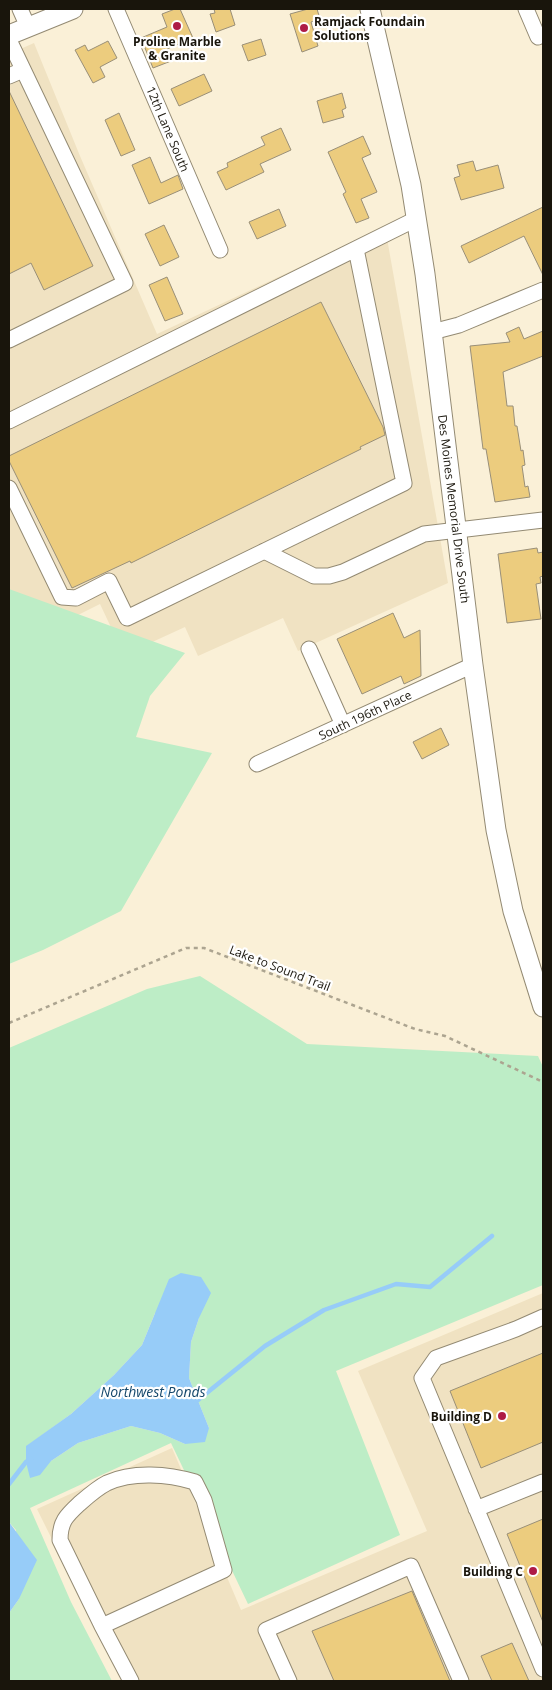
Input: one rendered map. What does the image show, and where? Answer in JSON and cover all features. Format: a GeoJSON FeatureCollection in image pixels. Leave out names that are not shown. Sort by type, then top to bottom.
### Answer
{"type":"FeatureCollection","features":[{"type":"Feature","properties":{"kind":"main road"},"geometry":{"type":"LineString","coordinates":[[9,35],[73,9]]}},
{"type":"Feature","properties":{"kind":"main road","name":"Des Moines Memorial Drive South"},"geometry":{"type":"LineString","coordinates":[[370,9],[411,186],[432,332],[473,666],[496,830],[513,911],[543,1007]]}},
{"type":"Feature","properties":{"kind":"street"},"geometry":{"type":"LineString","coordinates":[[20,9],[28,27]]}},
{"type":"Feature","properties":{"kind":"street","name":"12th Lane South"},"geometry":{"type":"LineString","coordinates":[[116,9],[220,250]]}},
{"type":"Feature","properties":{"kind":"street"},"geometry":{"type":"LineString","coordinates":[[526,9],[538,37]]}},
{"type":"Feature","properties":{"kind":"street"},"geometry":{"type":"LineString","coordinates":[[9,40],[125,283],[9,340]]}},
{"type":"Feature","properties":{"kind":"street"},"geometry":{"type":"LineString","coordinates":[[9,76],[23,70]]}},
{"type":"Feature","properties":{"kind":"street"},"geometry":{"type":"LineString","coordinates":[[9,422],[416,219]]}},
{"type":"Feature","properties":{"kind":"street"},"geometry":{"type":"LineString","coordinates":[[9,488],[62,597],[76,598],[110,581],[127,618],[404,483],[356,249]]}},
{"type":"Feature","properties":{"kind":"street"},"geometry":{"type":"LineString","coordinates":[[432,332],[459,325],[543,290]]}},
{"type":"Feature","properties":{"kind":"street"},"geometry":{"type":"LineString","coordinates":[[264,551],[314,576],[329,576],[343,572],[424,534],[543,520]]}},
{"type":"Feature","properties":{"kind":"street"},"geometry":{"type":"LineString","coordinates":[[308,649],[343,725]]}},
{"type":"Feature","properties":{"kind":"street","name":"South 196th Place"},"geometry":{"type":"LineString","coordinates":[[257,764],[473,666]]}},
{"type":"Feature","properties":{"kind":"street"},"geometry":{"type":"LineString","coordinates":[[543,1317],[516,1329],[436,1358],[422,1378],[476,1509],[539,1648],[543,1669]]}},
{"type":"Feature","properties":{"kind":"street"},"geometry":{"type":"LineString","coordinates":[[102,1626],[224,1570],[204,1500],[195,1482],[176,1477],[146,1476],[127,1477],[106,1483],[72,1510],[60,1526],[60,1540],[102,1626],[131,1681]]}},
{"type":"Feature","properties":{"kind":"street"},"geometry":{"type":"LineString","coordinates":[[476,1509],[543,1482]]}},
{"type":"Feature","properties":{"kind":"street"},"geometry":{"type":"LineString","coordinates":[[289,1681],[266,1630],[411,1566],[461,1681]]}},
{"type":"Feature","properties":{"kind":"path","name":"Lake to Sound Trail"},"geometry":{"type":"LineString","coordinates":[[9,1023],[186,948],[204,948],[415,1029],[445,1036],[543,1082]]}},
{"type":"Feature","properties":{"kind":"shaded area"},"geometry":{"type":"Polygon","coordinates":[[[34,43],[80,156],[157,334],[385,227],[448,583],[298,651],[283,618],[198,656],[185,627],[124,655],[100,604],[66,621],[9,590],[9,54],[34,43]]]}},
{"type":"Feature","properties":{"kind":"shaded area"},"geometry":{"type":"Polygon","coordinates":[[[543,1293],[543,1681],[122,1681],[37,1509],[172,1448],[241,1610],[427,1531],[358,1371],[543,1293]]]}},
{"type":"Feature","properties":{"kind":"green space"},"geometry":{"type":"Polygon","coordinates":[[[9,589],[185,653],[150,696],[136,737],[212,753],[121,911],[43,950],[9,964],[9,589]]]}},
{"type":"Feature","properties":{"kind":"green space"},"geometry":{"type":"Polygon","coordinates":[[[200,976],[307,1044],[538,1056],[543,1067],[543,1285],[336,1371],[400,1535],[248,1604],[171,1443],[30,1508],[71,1602],[112,1681],[9,1681],[9,1613],[19,1599],[16,1530],[9,1522],[9,1048],[147,989],[200,976]],[[155,1313],[142,1345],[114,1375],[71,1414],[27,1446],[51,1461],[78,1443],[131,1426],[160,1433],[185,1444],[209,1428],[189,1378],[191,1342],[199,1318],[155,1313]]]}},
{"type":"Feature","properties":{"kind":"water","name":"Northwest Ponds"},"geometry":{"type":"Polygon","coordinates":[[[181,1273],[201,1277],[211,1293],[199,1318],[191,1342],[189,1378],[209,1428],[205,1442],[185,1444],[160,1433],[131,1426],[78,1443],[51,1461],[40,1475],[30,1478],[26,1462],[26,1446],[71,1414],[114,1375],[142,1345],[169,1279],[181,1273]]]}},
{"type":"Feature","properties":{"kind":"water"},"geometry":{"type":"Polygon","coordinates":[[[9,1522],[37,1560],[19,1599],[9,1613],[9,1522]]]}},
{"type":"Feature","properties":{"kind":"building"},"geometry":{"type":"Polygon","coordinates":[[[180,9],[193,38],[167,49],[171,61],[153,68],[141,38],[167,27],[162,14],[180,9]]]}},
{"type":"Feature","properties":{"kind":"building"},"geometry":{"type":"Polygon","coordinates":[[[214,9],[230,9],[235,25],[216,32],[210,14],[215,13],[214,9]]]}},
{"type":"Feature","properties":{"kind":"building"},"geometry":{"type":"Polygon","coordinates":[[[308,9],[317,9],[320,19],[311,22],[318,46],[302,52],[290,14],[308,9]]]}},
{"type":"Feature","properties":{"kind":"building"},"geometry":{"type":"Polygon","coordinates":[[[261,39],[266,55],[248,61],[242,45],[261,39]]]}},
{"type":"Feature","properties":{"kind":"building"},"geometry":{"type":"Polygon","coordinates":[[[108,41],[117,58],[100,67],[105,77],[93,83],[75,50],[85,45],[88,51],[108,41]]]}},
{"type":"Feature","properties":{"kind":"building"},"geometry":{"type":"Polygon","coordinates":[[[204,74],[212,91],[179,106],[171,89],[204,74]]]}},
{"type":"Feature","properties":{"kind":"building"},"geometry":{"type":"Polygon","coordinates":[[[9,91],[93,266],[44,290],[31,263],[9,274],[9,91]]]}},
{"type":"Feature","properties":{"kind":"building"},"geometry":{"type":"Polygon","coordinates":[[[342,93],[346,108],[342,110],[344,117],[323,123],[317,101],[342,93]]]}},
{"type":"Feature","properties":{"kind":"building"},"geometry":{"type":"Polygon","coordinates":[[[119,113],[135,150],[121,156],[105,120],[119,113]]]}},
{"type":"Feature","properties":{"kind":"building"},"geometry":{"type":"Polygon","coordinates":[[[281,128],[291,150],[260,164],[264,172],[226,190],[217,172],[228,167],[227,163],[265,145],[261,137],[281,128]]]}},
{"type":"Feature","properties":{"kind":"building"},"geometry":{"type":"Polygon","coordinates":[[[363,136],[371,154],[362,158],[377,192],[361,199],[369,218],[356,223],[343,194],[346,192],[328,152],[363,136]]]}},
{"type":"Feature","properties":{"kind":"building"},"geometry":{"type":"Polygon","coordinates":[[[150,157],[161,183],[178,175],[183,189],[149,204],[132,165],[150,157]]]}},
{"type":"Feature","properties":{"kind":"building"},"geometry":{"type":"Polygon","coordinates":[[[473,161],[476,171],[498,165],[504,188],[461,200],[454,178],[460,176],[457,165],[473,161]]]}},
{"type":"Feature","properties":{"kind":"building"},"geometry":{"type":"Polygon","coordinates":[[[543,207],[543,275],[524,236],[469,263],[461,246],[543,207]]]}},
{"type":"Feature","properties":{"kind":"building"},"geometry":{"type":"Polygon","coordinates":[[[279,209],[286,226],[257,239],[249,222],[279,209]]]}},
{"type":"Feature","properties":{"kind":"building"},"geometry":{"type":"Polygon","coordinates":[[[164,225],[179,257],[160,266],[145,234],[164,225]]]}},
{"type":"Feature","properties":{"kind":"building"},"geometry":{"type":"Polygon","coordinates":[[[167,277],[183,314],[165,321],[149,285],[167,277]]]}},
{"type":"Feature","properties":{"kind":"building"},"geometry":{"type":"Polygon","coordinates":[[[321,302],[383,427],[385,435],[360,447],[361,449],[131,563],[130,561],[72,588],[9,461],[9,456],[321,302]]]}},
{"type":"Feature","properties":{"kind":"building"},"geometry":{"type":"Polygon","coordinates":[[[519,327],[524,339],[543,331],[543,356],[503,372],[507,406],[513,406],[515,426],[517,426],[521,451],[523,450],[525,465],[522,466],[525,487],[528,486],[530,497],[495,502],[486,449],[483,449],[470,346],[510,342],[506,333],[519,327]]]}},
{"type":"Feature","properties":{"kind":"building"},"geometry":{"type":"Polygon","coordinates":[[[537,548],[538,553],[543,552],[543,576],[540,577],[541,583],[536,584],[541,619],[507,623],[498,554],[537,548]]]}},
{"type":"Feature","properties":{"kind":"building"},"geometry":{"type":"Polygon","coordinates":[[[393,613],[404,638],[420,630],[421,676],[404,684],[401,676],[362,694],[337,639],[393,613]]]}},
{"type":"Feature","properties":{"kind":"building"},"geometry":{"type":"Polygon","coordinates":[[[441,728],[449,745],[422,759],[413,742],[441,728]]]}},
{"type":"Feature","properties":{"kind":"building","name":"Building D"},"geometry":{"type":"Polygon","coordinates":[[[543,1353],[543,1442],[481,1468],[450,1391],[543,1353]]]}},
{"type":"Feature","properties":{"kind":"building","name":"Building C"},"geometry":{"type":"Polygon","coordinates":[[[543,1519],[543,1622],[507,1534],[543,1519]]]}},
{"type":"Feature","properties":{"kind":"building"},"geometry":{"type":"Polygon","coordinates":[[[412,1591],[450,1681],[334,1681],[312,1631],[412,1591]]]}},
{"type":"Feature","properties":{"kind":"building"},"geometry":{"type":"Polygon","coordinates":[[[512,1643],[529,1681],[492,1681],[481,1656],[512,1643]]]}},
{"type":"Feature","properties":{"kind":"waterway"},"geometry":{"type":"LineString","coordinates":[[193,1399],[198,1400],[265,1346],[324,1310],[396,1284],[430,1287],[492,1236]]}},
{"type":"Feature","properties":{"kind":"waterway"},"geometry":{"type":"LineString","coordinates":[[9,1484],[26,1462],[31,1459]]}},
{"type":"Feature","properties":{"kind":"place","name":"Proline Marble & Granite"},"geometry":{"type":"Point","coordinates":[177,26]}},
{"type":"Feature","properties":{"kind":"place","name":"Ramjack Foundain Solutions"},"geometry":{"type":"Point","coordinates":[304,28]}},
{"type":"Feature","properties":{"kind":"place","name":"Building D"},"geometry":{"type":"Point","coordinates":[502,1416]}},
{"type":"Feature","properties":{"kind":"place","name":"Building C"},"geometry":{"type":"Point","coordinates":[533,1571]}}]}
